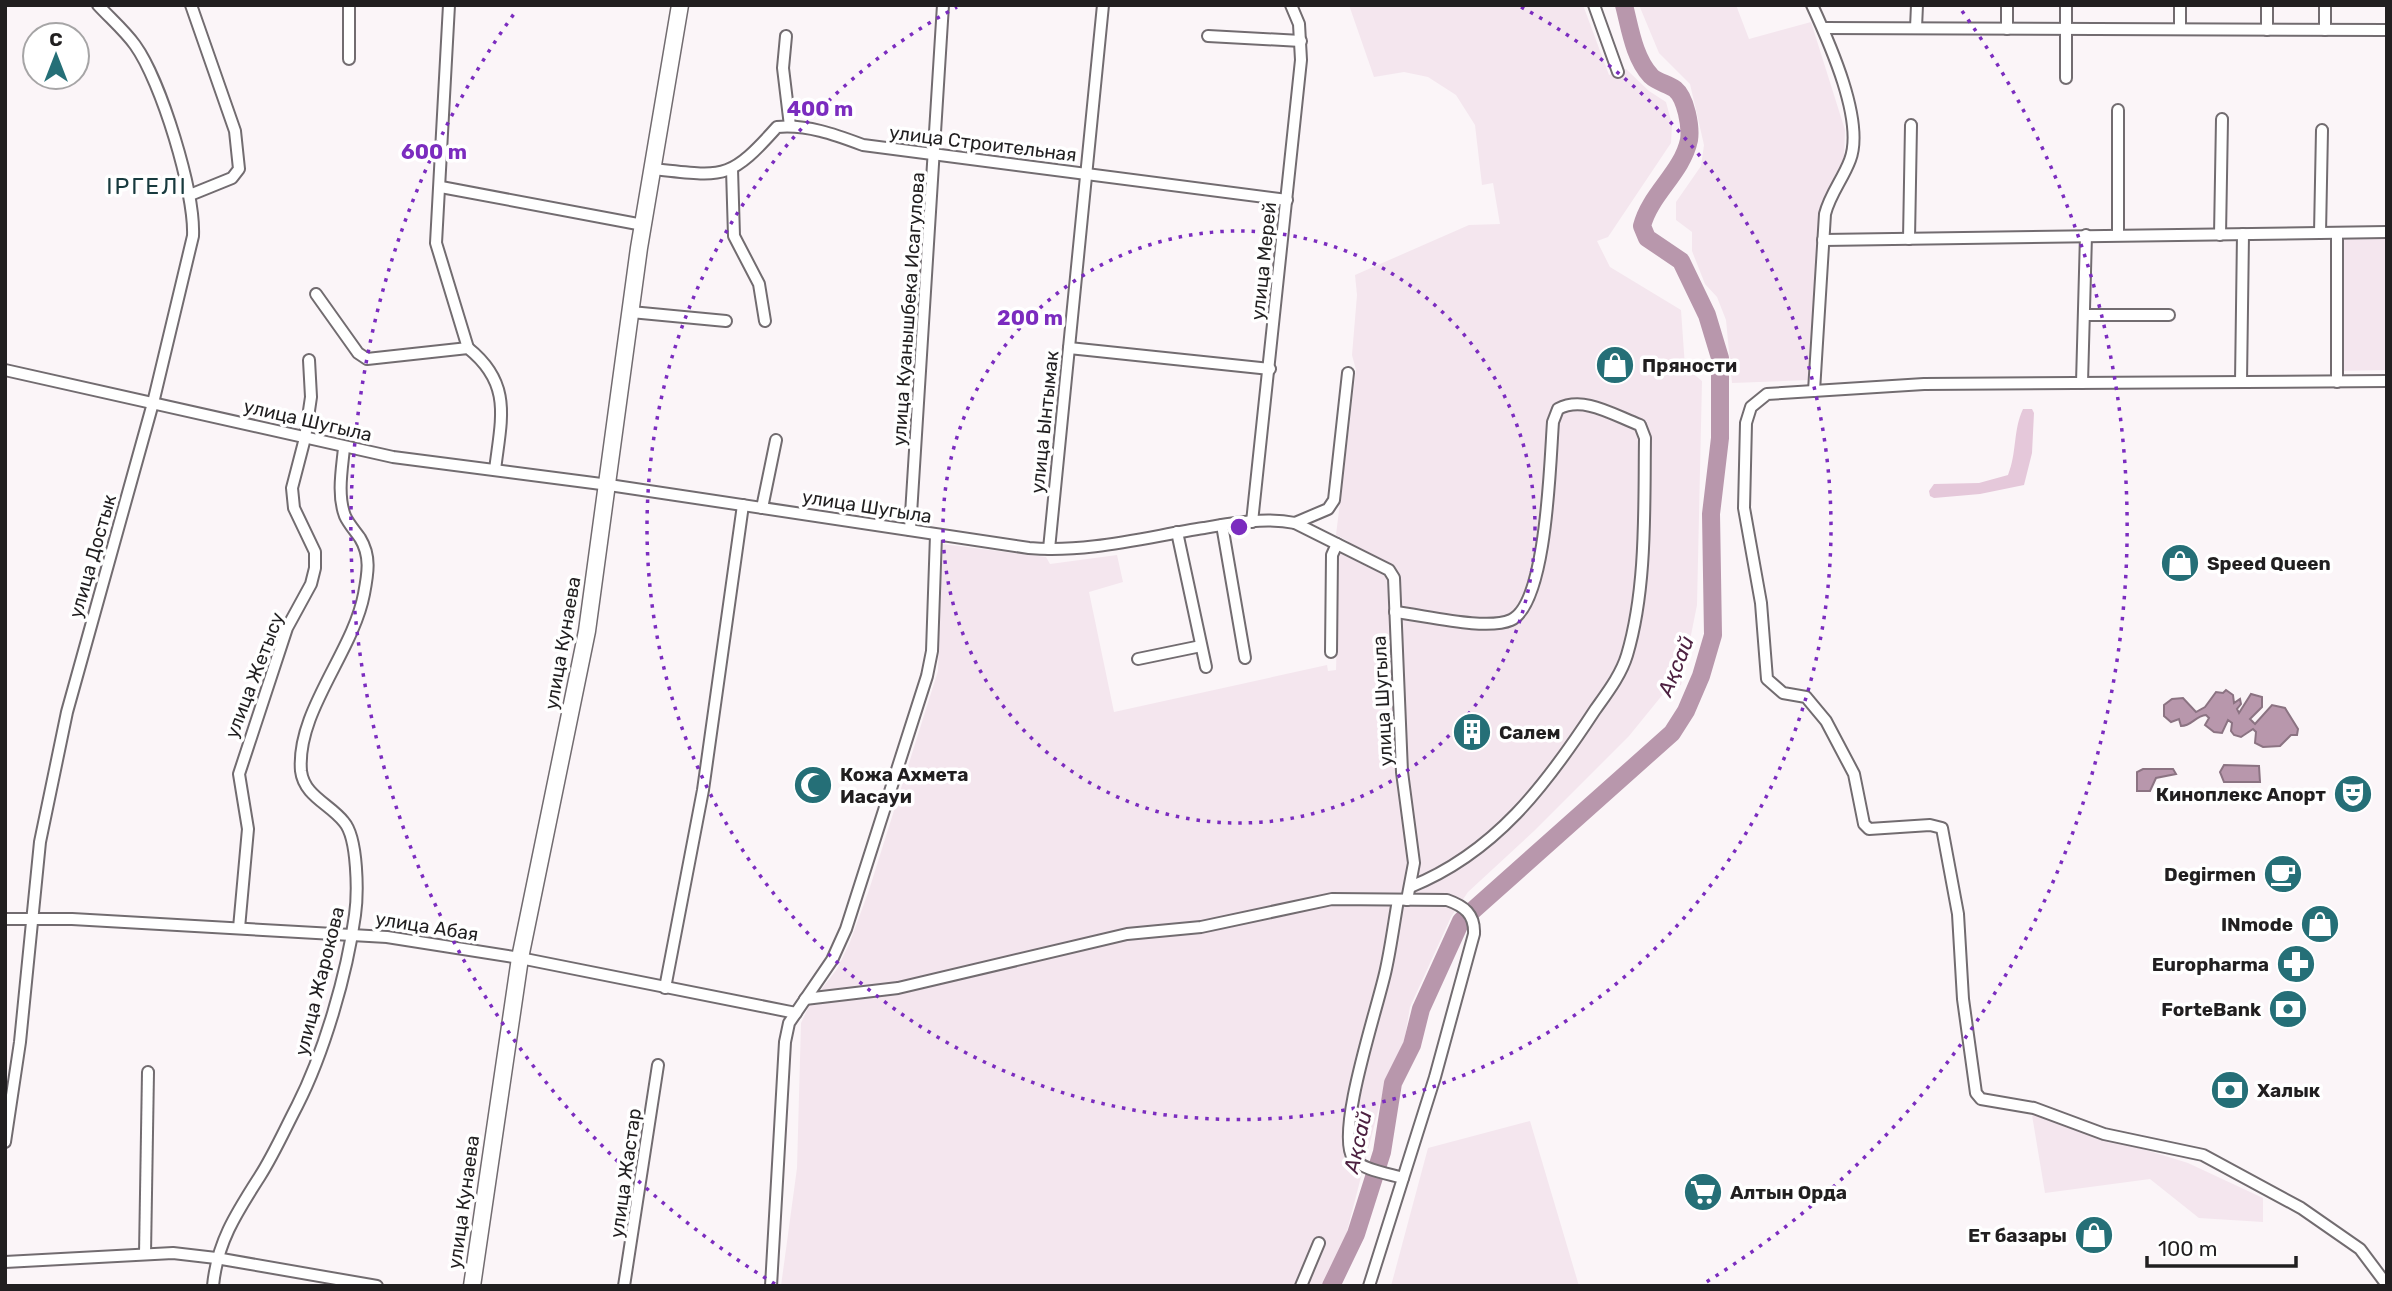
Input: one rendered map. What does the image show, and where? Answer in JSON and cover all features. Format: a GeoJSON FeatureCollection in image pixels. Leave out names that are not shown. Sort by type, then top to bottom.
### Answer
{"type":"FeatureCollection","features":[{"type":"Feature","properties":{"kind":"main road","name":"улица Кунаева"},"geometry":{"type":"LineString","coordinates":[[472,1286],[520,958],[587,631],[643,225],[680,5]]}},
{"type":"Feature","properties":{"kind":"street","name":"улица Достык"},"geometry":{"type":"LineString","coordinates":[[5,1142],[20,1042],[40,842],[67,712],[153,403],[193,236],[190,195],[153,78],[135,45],[97,5]]}},
{"type":"Feature","properties":{"kind":"street"},"geometry":{"type":"LineString","coordinates":[[190,195],[232,178],[239,169],[235,131],[191,5]]}},
{"type":"Feature","properties":{"kind":"street"},"geometry":{"type":"LineString","coordinates":[[349,5],[349,59]]}},
{"type":"Feature","properties":{"kind":"street"},"geometry":{"type":"LineString","coordinates":[[449,5],[436,243],[438,259],[468,348],[487,363],[500,389],[502,412],[495,470]]}},
{"type":"Feature","properties":{"kind":"street","name":"улица Куанышбека Исагулова"},"geometry":{"type":"LineString","coordinates":[[911,530],[936,156],[943,5]]}},
{"type":"Feature","properties":{"kind":"street","name":"улица Ынтымак"},"geometry":{"type":"LineString","coordinates":[[1049,550],[1103,5]]}},
{"type":"Feature","properties":{"kind":"street","name":"улица Мерей"},"geometry":{"type":"LineString","coordinates":[[1252,522],[1270,369],[1301,41],[1291,5]]}},
{"type":"Feature","properties":{"kind":"street"},"geometry":{"type":"LineString","coordinates":[[1594,5],[1618,72]]}},
{"type":"Feature","properties":{"kind":"street"},"geometry":{"type":"LineString","coordinates":[[1812,5],[1823,28],[1846,98],[1853,132],[1850,161],[1829,200],[1823,240],[1814,391]]}},
{"type":"Feature","properties":{"kind":"street"},"geometry":{"type":"LineString","coordinates":[[1916,28],[1917,5]]}},
{"type":"Feature","properties":{"kind":"street"},"geometry":{"type":"LineString","coordinates":[[2007,5],[2007,29]]}},
{"type":"Feature","properties":{"kind":"street"},"geometry":{"type":"LineString","coordinates":[[2066,5],[2066,78]]}},
{"type":"Feature","properties":{"kind":"street"},"geometry":{"type":"LineString","coordinates":[[2180,5],[2180,29]]}},
{"type":"Feature","properties":{"kind":"street"},"geometry":{"type":"LineString","coordinates":[[2267,5],[2267,30]]}},
{"type":"Feature","properties":{"kind":"street"},"geometry":{"type":"LineString","coordinates":[[2325,5],[2325,30]]}},
{"type":"Feature","properties":{"kind":"street"},"geometry":{"type":"LineString","coordinates":[[1823,28],[2387,30]]}},
{"type":"Feature","properties":{"kind":"street"},"geometry":{"type":"LineString","coordinates":[[653,169],[716,175],[732,169],[755,153],[777,127],[790,126],[783,68],[786,36]]}},
{"type":"Feature","properties":{"kind":"street"},"geometry":{"type":"LineString","coordinates":[[1208,36],[1301,41]]}},
{"type":"Feature","properties":{"kind":"street"},"geometry":{"type":"LineString","coordinates":[[2118,110],[2118,234]]}},
{"type":"Feature","properties":{"kind":"street"},"geometry":{"type":"LineString","coordinates":[[2220,235],[2222,119]]}},
{"type":"Feature","properties":{"kind":"street"},"geometry":{"type":"LineString","coordinates":[[1909,239],[1911,125]]}},
{"type":"Feature","properties":{"kind":"street","name":"улица Строительная"},"geometry":{"type":"LineString","coordinates":[[790,126],[831,133],[863,145],[936,156],[1287,200]]}},
{"type":"Feature","properties":{"kind":"street"},"geometry":{"type":"LineString","coordinates":[[2320,233],[2322,130]]}},
{"type":"Feature","properties":{"kind":"street"},"geometry":{"type":"LineString","coordinates":[[732,169],[734,236],[759,284],[765,321]]}},
{"type":"Feature","properties":{"kind":"street"},"geometry":{"type":"LineString","coordinates":[[441,187],[643,225]]}},
{"type":"Feature","properties":{"kind":"street"},"geometry":{"type":"LineString","coordinates":[[1823,240],[2387,232]]}},
{"type":"Feature","properties":{"kind":"street"},"geometry":{"type":"LineString","coordinates":[[2337,233],[2337,382]]}},
{"type":"Feature","properties":{"kind":"street"},"geometry":{"type":"LineString","coordinates":[[2241,382],[2243,234]]}},
{"type":"Feature","properties":{"kind":"street"},"geometry":{"type":"LineString","coordinates":[[2082,383],[2085,235]]}},
{"type":"Feature","properties":{"kind":"street"},"geometry":{"type":"LineString","coordinates":[[316,294],[358,353],[367,359],[468,348]]}},
{"type":"Feature","properties":{"kind":"street"},"geometry":{"type":"LineString","coordinates":[[631,312],[726,321]]}},
{"type":"Feature","properties":{"kind":"street"},"geometry":{"type":"LineString","coordinates":[[2084,315],[2169,315]]}},
{"type":"Feature","properties":{"kind":"street"},"geometry":{"type":"LineString","coordinates":[[1069,348],[1270,369]]}},
{"type":"Feature","properties":{"kind":"street","name":"улица Жетысу"},"geometry":{"type":"LineString","coordinates":[[239,928],[248,840],[240,784],[243,756],[287,628],[311,584],[314,568],[314,552],[294,508],[292,488],[306,438],[311,397],[309,360]]}},
{"type":"Feature","properties":{"kind":"street","name":"улица Шугыла"},"geometry":{"type":"LineString","coordinates":[[5,370],[344,448],[1049,550],[1070,550],[1223,525],[1280,520],[1295,523],[1388,570],[1394,578],[1402,772],[1413,863],[1410,887],[1403,900],[1356,1083],[1350,1117],[1350,1147],[1353,1158],[1360,1164],[1403,1178]]}},
{"type":"Feature","properties":{"kind":"street"},"geometry":{"type":"LineString","coordinates":[[1295,523],[1328,509],[1334,500],[1348,373]]}},
{"type":"Feature","properties":{"kind":"street"},"geometry":{"type":"LineString","coordinates":[[2386,1285],[2360,1249],[2301,1208],[2203,1155],[2104,1134],[2034,1108],[1986,1102],[1976,1093],[1963,999],[1958,914],[1942,828],[1930,825],[1869,830],[1864,824],[1854,774],[1826,721],[1807,697],[1783,693],[1767,679],[1762,603],[1744,509],[1746,423],[1751,407],[1758,398],[1814,391],[1924,384],[2387,381]]}},
{"type":"Feature","properties":{"kind":"street"},"geometry":{"type":"LineString","coordinates":[[1395,612],[1489,624],[1510,621],[1522,613],[1533,594],[1541,549],[1553,422],[1558,408],[1582,403],[1640,425],[1645,438],[1643,535],[1633,630],[1621,670],[1584,727],[1507,825],[1472,855],[1444,873],[1410,887]]}},
{"type":"Feature","properties":{"kind":"street"},"geometry":{"type":"LineString","coordinates":[[762,508],[776,440]]}},
{"type":"Feature","properties":{"kind":"street","name":"улица Жарокова"},"geometry":{"type":"LineString","coordinates":[[213,1286],[216,1258],[230,1222],[261,1175],[321,1055],[352,933],[357,881],[351,838],[345,823],[315,797],[303,782],[301,768],[306,730],[349,639],[366,585],[367,549],[345,516],[342,492],[344,448]]}},
{"type":"Feature","properties":{"kind":"street"},"geometry":{"type":"LineString","coordinates":[[665,988],[703,790],[744,505]]}},
{"type":"Feature","properties":{"kind":"street"},"geometry":{"type":"LineString","coordinates":[[1223,525],[1245,659]]}},
{"type":"Feature","properties":{"kind":"street"},"geometry":{"type":"LineString","coordinates":[[1177,532],[1206,667]]}},
{"type":"Feature","properties":{"kind":"street"},"geometry":{"type":"LineString","coordinates":[[771,1286],[785,1042],[789,1023],[832,960],[846,929],[927,676],[932,651],[936,535]]}},
{"type":"Feature","properties":{"kind":"street"},"geometry":{"type":"LineString","coordinates":[[1331,652],[1332,555],[1337,544]]}},
{"type":"Feature","properties":{"kind":"street"},"geometry":{"type":"LineString","coordinates":[[1138,659],[1201,646]]}},
{"type":"Feature","properties":{"kind":"street"},"geometry":{"type":"LineString","coordinates":[[805,999],[898,988],[1127,934],[1201,927],[1332,899],[1447,900],[1458,904],[1468,911],[1475,923],[1435,1077],[1369,1286]]}},
{"type":"Feature","properties":{"kind":"street","name":"улица Абая"},"geometry":{"type":"LineString","coordinates":[[5,919],[352,933],[520,958],[796,1013]]}},
{"type":"Feature","properties":{"kind":"street","name":"улица Жастар"},"geometry":{"type":"LineString","coordinates":[[624,1286],[658,1065]]}},
{"type":"Feature","properties":{"kind":"street"},"geometry":{"type":"LineString","coordinates":[[145,1254],[148,1072]]}},
{"type":"Feature","properties":{"kind":"street"},"geometry":{"type":"LineString","coordinates":[[1301,1286],[1319,1242]]}},
{"type":"Feature","properties":{"kind":"street"},"geometry":{"type":"LineString","coordinates":[[5,1262],[145,1254],[216,1258],[377,1286]]}},
{"type":"Feature","properties":{"kind":"shaded area"},"geometry":{"type":"Polygon","coordinates":[[[1349,5],[1583,5],[1609,75],[1626,69],[1649,91],[1666,102],[1672,124],[1671,143],[1608,237],[1597,241],[1610,267],[1681,310],[1685,367],[1702,381],[1697,605],[1681,685],[1668,688],[1629,736],[1534,831],[1468,892],[1451,917],[1410,1007],[1403,1049],[1386,1080],[1345,1239],[1322,1286],[781,1286],[797,1168],[801,1023],[810,1004],[837,969],[850,942],[938,671],[942,544],[1046,557],[1050,564],[1117,555],[1123,582],[1089,592],[1114,712],[1327,665],[1328,671],[1336,670],[1339,556],[1348,541],[1336,535],[1356,370],[1352,355],[1357,295],[1355,275],[1469,225],[1500,224],[1493,183],[1482,185],[1475,125],[1456,95],[1428,77],[1404,72],[1374,77],[1349,5]]]}},
{"type":"Feature","properties":{"kind":"shaded area"},"geometry":{"type":"Polygon","coordinates":[[[1639,5],[1736,5],[1749,39],[1811,22],[1845,130],[1844,157],[1820,207],[1809,380],[1732,383],[1726,320],[1717,297],[1705,284],[1692,251],[1692,232],[1676,220],[1676,202],[1701,166],[1704,145],[1690,84],[1659,53],[1639,5]]]}},
{"type":"Feature","properties":{"kind":"shaded area"},"geometry":{"type":"Polygon","coordinates":[[[2387,237],[2387,370],[2342,371],[2344,238],[2387,237]]]}},
{"type":"Feature","properties":{"kind":"shaded area"},"geometry":{"type":"Polygon","coordinates":[[[2023,409],[2032,409],[2034,413],[2032,453],[2024,485],[1980,494],[1934,498],[1930,496],[1929,491],[1934,484],[1979,483],[2008,475],[2023,409]]]}},
{"type":"Feature","properties":{"kind":"shaded area"},"geometry":{"type":"Polygon","coordinates":[[[2226,690],[2233,695],[2234,703],[2240,699],[2241,704],[2237,709],[2239,713],[2251,694],[2262,697],[2262,707],[2250,719],[2255,724],[2272,705],[2285,708],[2298,729],[2297,735],[2291,735],[2280,746],[2263,747],[2255,743],[2256,732],[2253,729],[2241,737],[2234,735],[2231,731],[2232,723],[2228,720],[2222,733],[2214,732],[2205,725],[2209,718],[2206,715],[2181,726],[2179,719],[2171,722],[2164,716],[2164,705],[2172,699],[2183,698],[2196,712],[2205,707],[2216,692],[2223,693],[2226,690]]]}},
{"type":"Feature","properties":{"kind":"shaded area"},"geometry":{"type":"Polygon","coordinates":[[[2224,765],[2259,766],[2260,782],[2224,782],[2220,772],[2224,765]]]}},
{"type":"Feature","properties":{"kind":"shaded area"},"geometry":{"type":"Polygon","coordinates":[[[2143,769],[2173,769],[2176,774],[2156,778],[2150,791],[2137,791],[2137,772],[2143,769]]]}},
{"type":"Feature","properties":{"kind":"shaded area"},"geometry":{"type":"Polygon","coordinates":[[[2032,1115],[2188,1163],[2263,1198],[2263,1222],[2199,1218],[2150,1179],[2045,1193],[2032,1115]]]}},
{"type":"Feature","properties":{"kind":"shaded area"},"geometry":{"type":"Polygon","coordinates":[[[1530,1121],[1579,1286],[1391,1286],[1428,1148],[1530,1121]]]}},
{"type":"Feature","properties":{"kind":"waterway","name":"Ақсай"},"geometry":{"type":"LineString","coordinates":[[1331,1286],[1356,1234],[1382,1152],[1393,1083],[1412,1045],[1421,1009],[1461,921],[1672,733],[1686,711],[1701,676],[1713,635],[1711,514],[1720,438],[1720,358],[1707,315],[1681,261],[1647,238],[1642,226],[1652,204],[1680,163],[1689,140],[1689,128],[1685,106],[1679,93],[1651,76],[1640,61],[1624,5]]}},
{"type":"Feature","properties":{"kind":"place","name":"Пряности"},"geometry":{"type":"Point","coordinates":[1615,365]}},
{"type":"Feature","properties":{"kind":"place","name":"Speed Queen"},"geometry":{"type":"Point","coordinates":[2180,563]}},
{"type":"Feature","properties":{"kind":"place","name":"Салем"},"geometry":{"type":"Point","coordinates":[1472,732]}},
{"type":"Feature","properties":{"kind":"place","name":"Кожа Ахмета Иасауи"},"geometry":{"type":"Point","coordinates":[813,785]}},
{"type":"Feature","properties":{"kind":"place","name":"Киноплекс Апорт"},"geometry":{"type":"Point","coordinates":[2353,794]}},
{"type":"Feature","properties":{"kind":"place","name":"Degirmen"},"geometry":{"type":"Point","coordinates":[2283,874]}},
{"type":"Feature","properties":{"kind":"place","name":"INmode"},"geometry":{"type":"Point","coordinates":[2320,924]}},
{"type":"Feature","properties":{"kind":"place","name":"Europharma"},"geometry":{"type":"Point","coordinates":[2296,964]}},
{"type":"Feature","properties":{"kind":"place","name":"ForteBank"},"geometry":{"type":"Point","coordinates":[2288,1009]}},
{"type":"Feature","properties":{"kind":"place","name":"Халык"},"geometry":{"type":"Point","coordinates":[2230,1090]}},
{"type":"Feature","properties":{"kind":"place","name":"Алтын Орда"},"geometry":{"type":"Point","coordinates":[1703,1192]}},
{"type":"Feature","properties":{"kind":"place","name":"Ет базары"},"geometry":{"type":"Point","coordinates":[2094,1235]}},
{"type":"Feature","properties":{"kind":"district","name":"ІРГЕЛІ"},"geometry":{"type":"Point","coordinates":[147,186]}}]}
